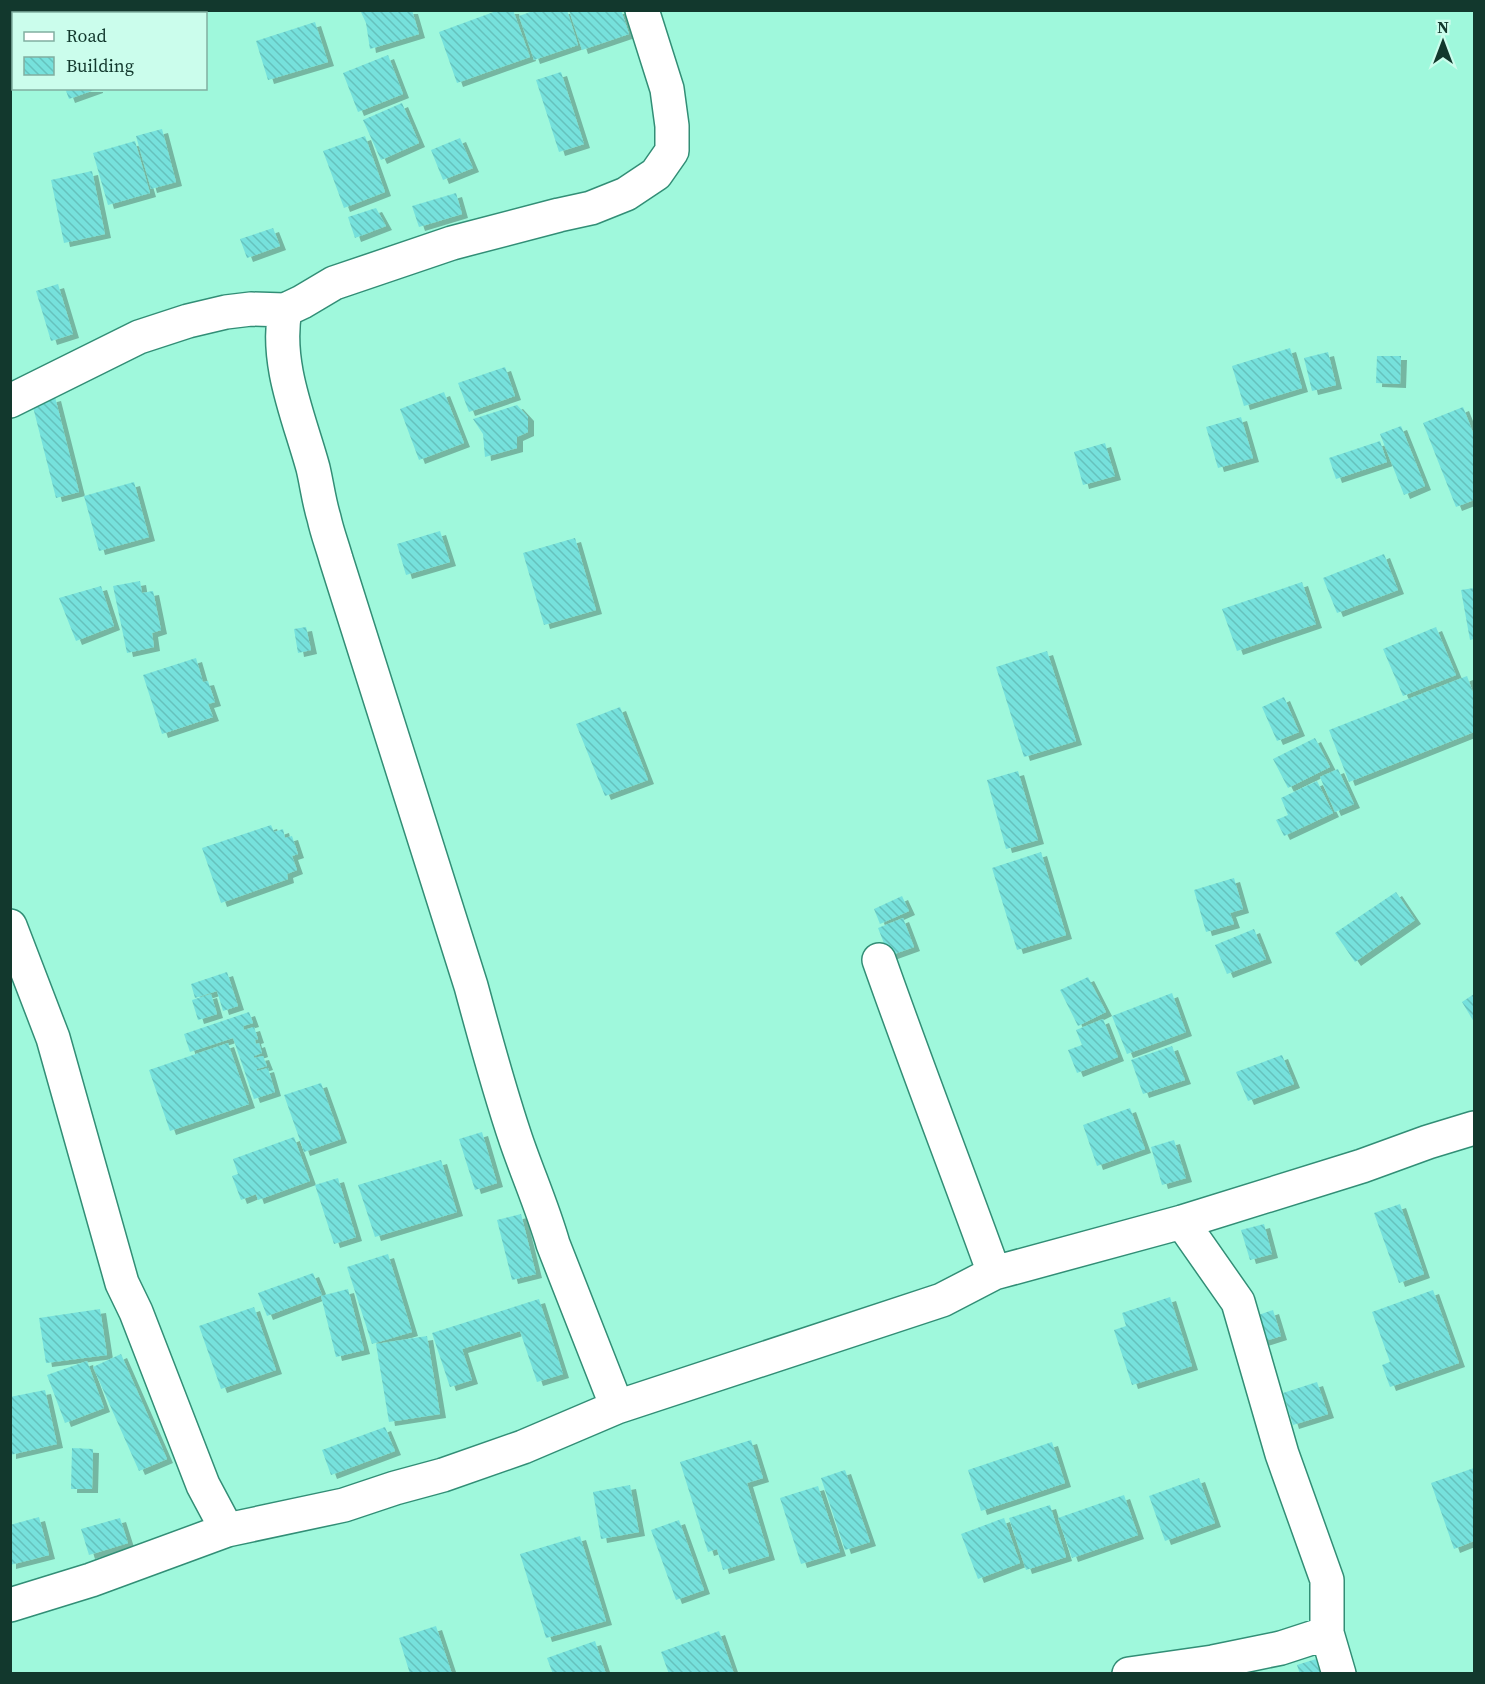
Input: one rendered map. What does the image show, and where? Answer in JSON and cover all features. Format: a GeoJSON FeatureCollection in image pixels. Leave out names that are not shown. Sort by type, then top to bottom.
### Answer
{"type":"FeatureCollection","features":[{"type":"Feature","properties":{"kind":"street"},"geometry":{"type":"LineString","coordinates":[[10,401],[139,337],[188,321],[226,312],[251,309],[285,310],[334,283],[452,243],[606,203],[626,194],[656,174],[672,151],[672,126],[667,89],[642,10]]}},
{"type":"Feature","properties":{"kind":"street"},"geometry":{"type":"LineString","coordinates":[[285,310],[282,326],[285,368],[330,539],[471,986],[516,1140],[553,1244],[617,1407]]}},
{"type":"Feature","properties":{"kind":"street"},"geometry":{"type":"LineString","coordinates":[[10,926],[53,1038],[122,1283],[136,1312],[203,1485],[227,1530]]}},
{"type":"Feature","properties":{"kind":"street"},"geometry":{"type":"LineString","coordinates":[[879,960],[994,1273]]}},
{"type":"Feature","properties":{"kind":"street"},"geometry":{"type":"LineString","coordinates":[[10,1605],[91,1580],[227,1530],[344,1505],[443,1475],[523,1447],[617,1407],[942,1300],[994,1273],[1182,1222],[1362,1166],[1474,1128]]}},
{"type":"Feature","properties":{"kind":"street"},"geometry":{"type":"LineString","coordinates":[[1182,1222],[1238,1302],[1282,1454],[1327,1580],[1327,1633],[1339,1674]]}},
{"type":"Feature","properties":{"kind":"street"},"geometry":{"type":"LineString","coordinates":[[1129,1674],[1224,1660],[1281,1648],[1327,1633]]}},
{"type":"Feature","properties":{"kind":"building"},"geometry":{"type":"Polygon","coordinates":[[[36,10],[79,10],[80,12],[37,12],[36,10]]]}},
{"type":"Feature","properties":{"kind":"building"},"geometry":{"type":"Polygon","coordinates":[[[360,10],[412,10],[419,34],[370,49],[366,23],[360,10]]]}},
{"type":"Feature","properties":{"kind":"building"},"geometry":{"type":"Polygon","coordinates":[[[499,10],[513,10],[530,57],[457,83],[439,32],[499,10]]]}},
{"type":"Feature","properties":{"kind":"building"},"geometry":{"type":"Polygon","coordinates":[[[536,10],[567,10],[578,45],[534,60],[519,16],[536,10]]]}},
{"type":"Feature","properties":{"kind":"building"},"geometry":{"type":"Polygon","coordinates":[[[569,10],[621,10],[629,34],[582,50],[569,10]]]}},
{"type":"Feature","properties":{"kind":"building"},"geometry":{"type":"Polygon","coordinates":[[[315,22],[328,62],[268,80],[256,41],[315,22]]]}},
{"type":"Feature","properties":{"kind":"building"},"geometry":{"type":"Polygon","coordinates":[[[388,55],[403,94],[358,112],[343,73],[388,55]]]}},
{"type":"Feature","properties":{"kind":"building"},"geometry":{"type":"Polygon","coordinates":[[[561,72],[584,144],[559,152],[536,80],[561,72]]]}},
{"type":"Feature","properties":{"kind":"building"},"geometry":{"type":"Polygon","coordinates":[[[66,90],[94,90],[69,99],[66,90]]]}},
{"type":"Feature","properties":{"kind":"building"},"geometry":{"type":"Polygon","coordinates":[[[402,103],[419,143],[381,160],[363,120],[402,103]]]}},
{"type":"Feature","properties":{"kind":"building"},"geometry":{"type":"Polygon","coordinates":[[[162,129],[176,182],[151,189],[136,136],[162,129]]]}},
{"type":"Feature","properties":{"kind":"building"},"geometry":{"type":"Polygon","coordinates":[[[365,136],[385,192],[344,208],[323,151],[365,136]]]}},
{"type":"Feature","properties":{"kind":"building"},"geometry":{"type":"Polygon","coordinates":[[[460,138],[473,168],[443,180],[431,150],[460,138]]]}},
{"type":"Feature","properties":{"kind":"building"},"geometry":{"type":"Polygon","coordinates":[[[135,141],[150,193],[108,205],[93,153],[135,141]]]}},
{"type":"Feature","properties":{"kind":"building"},"geometry":{"type":"Polygon","coordinates":[[[92,171],[105,234],[64,243],[51,180],[92,171]]]}},
{"type":"Feature","properties":{"kind":"building"},"geometry":{"type":"Polygon","coordinates":[[[456,193],[462,214],[419,227],[412,206],[456,193]]]}},
{"type":"Feature","properties":{"kind":"building"},"geometry":{"type":"Polygon","coordinates":[[[376,208],[386,226],[355,238],[348,217],[376,208]]]}},
{"type":"Feature","properties":{"kind":"building"},"geometry":{"type":"Polygon","coordinates":[[[273,228],[280,246],[247,258],[240,239],[273,228]]]}},
{"type":"Feature","properties":{"kind":"building"},"geometry":{"type":"Polygon","coordinates":[[[58,284],[73,334],[51,341],[36,291],[58,284]]]}},
{"type":"Feature","properties":{"kind":"building"},"geometry":{"type":"Polygon","coordinates":[[[1290,348],[1302,388],[1244,406],[1232,366],[1290,348]]]}},
{"type":"Feature","properties":{"kind":"building"},"geometry":{"type":"Polygon","coordinates":[[[1328,352],[1336,385],[1312,391],[1304,358],[1328,352]]]}},
{"type":"Feature","properties":{"kind":"building"},"geometry":{"type":"Polygon","coordinates":[[[1377,356],[1401,356],[1400,384],[1376,383],[1377,356]]]}},
{"type":"Feature","properties":{"kind":"building"},"geometry":{"type":"Polygon","coordinates":[[[505,367],[515,396],[469,412],[458,383],[505,367]]]}},
{"type":"Feature","properties":{"kind":"building"},"geometry":{"type":"Polygon","coordinates":[[[444,392],[464,443],[419,460],[400,409],[444,392]]]}},
{"type":"Feature","properties":{"kind":"building"},"geometry":{"type":"Polygon","coordinates":[[[55,397],[79,492],[56,498],[32,403],[55,397]]]}},
{"type":"Feature","properties":{"kind":"building"},"geometry":{"type":"Polygon","coordinates":[[[517,405],[528,417],[528,432],[517,437],[517,448],[485,457],[483,434],[473,419],[517,405]]]}},
{"type":"Feature","properties":{"kind":"building"},"geometry":{"type":"Polygon","coordinates":[[[1463,407],[1474,435],[1474,500],[1456,507],[1423,423],[1463,407]]]}},
{"type":"Feature","properties":{"kind":"building"},"geometry":{"type":"Polygon","coordinates":[[[1241,417],[1253,458],[1218,468],[1206,427],[1241,417]]]}},
{"type":"Feature","properties":{"kind":"building"},"geometry":{"type":"Polygon","coordinates":[[[1401,426],[1425,486],[1404,495],[1380,434],[1401,426]]]}},
{"type":"Feature","properties":{"kind":"building"},"geometry":{"type":"Polygon","coordinates":[[[1380,441],[1387,462],[1336,479],[1329,458],[1380,441]]]}},
{"type":"Feature","properties":{"kind":"building"},"geometry":{"type":"Polygon","coordinates":[[[1105,443],[1115,476],[1083,485],[1074,452],[1105,443]]]}},
{"type":"Feature","properties":{"kind":"building"},"geometry":{"type":"Polygon","coordinates":[[[134,482],[149,537],[99,551],[84,496],[134,482]]]}},
{"type":"Feature","properties":{"kind":"building"},"geometry":{"type":"Polygon","coordinates":[[[440,531],[450,562],[406,575],[397,544],[440,531]]]}},
{"type":"Feature","properties":{"kind":"building"},"geometry":{"type":"Polygon","coordinates":[[[575,538],[596,610],[544,625],[523,553],[575,538]]]}},
{"type":"Feature","properties":{"kind":"building"},"geometry":{"type":"Polygon","coordinates":[[[1384,554],[1398,590],[1337,613],[1323,578],[1384,554]]]}},
{"type":"Feature","properties":{"kind":"building"},"geometry":{"type":"Polygon","coordinates":[[[140,581],[142,593],[153,591],[161,630],[152,633],[154,647],[127,653],[113,586],[140,581]]]}},
{"type":"Feature","properties":{"kind":"building"},"geometry":{"type":"Polygon","coordinates":[[[1302,582],[1316,624],[1237,651],[1222,609],[1302,582]]]}},
{"type":"Feature","properties":{"kind":"building"},"geometry":{"type":"Polygon","coordinates":[[[101,586],[114,626],[76,641],[59,598],[101,586]]]}},
{"type":"Feature","properties":{"kind":"building"},"geometry":{"type":"Polygon","coordinates":[[[1474,588],[1474,639],[1470,640],[1461,590],[1474,588]]]}},
{"type":"Feature","properties":{"kind":"building"},"geometry":{"type":"Polygon","coordinates":[[[306,627],[311,650],[298,653],[294,629],[306,627]]]}},
{"type":"Feature","properties":{"kind":"building"},"geometry":{"type":"Polygon","coordinates":[[[1436,627],[1456,675],[1403,696],[1383,649],[1436,627]]]}},
{"type":"Feature","properties":{"kind":"building"},"geometry":{"type":"Polygon","coordinates":[[[1047,651],[1076,741],[1024,757],[996,667],[1047,651]]]}},
{"type":"Feature","properties":{"kind":"building"},"geometry":{"type":"Polygon","coordinates":[[[196,658],[203,682],[208,681],[215,702],[208,704],[213,717],[162,734],[143,675],[196,658]]]}},
{"type":"Feature","properties":{"kind":"building"},"geometry":{"type":"Polygon","coordinates":[[[1467,676],[1474,695],[1474,732],[1349,782],[1329,730],[1467,676]]]}},
{"type":"Feature","properties":{"kind":"building"},"geometry":{"type":"Polygon","coordinates":[[[1284,697],[1299,732],[1277,741],[1262,707],[1284,697]]]}},
{"type":"Feature","properties":{"kind":"building"},"geometry":{"type":"Polygon","coordinates":[[[620,707],[648,780],[605,796],[576,724],[620,707]]]}},
{"type":"Feature","properties":{"kind":"building"},"geometry":{"type":"Polygon","coordinates":[[[1315,738],[1330,767],[1288,788],[1273,759],[1315,738]]]}},
{"type":"Feature","properties":{"kind":"building"},"geometry":{"type":"Polygon","coordinates":[[[1338,769],[1354,804],[1335,812],[1320,777],[1338,769]]]}},
{"type":"Feature","properties":{"kind":"building"},"geometry":{"type":"Polygon","coordinates":[[[1018,771],[1038,840],[1006,849],[987,780],[1018,771]]]}},
{"type":"Feature","properties":{"kind":"building"},"geometry":{"type":"Polygon","coordinates":[[[1317,781],[1333,813],[1284,836],[1276,820],[1288,815],[1281,798],[1317,781]]]}},
{"type":"Feature","properties":{"kind":"building"},"geometry":{"type":"Polygon","coordinates":[[[271,825],[274,832],[283,829],[285,838],[292,836],[298,854],[292,856],[297,870],[287,874],[288,879],[221,903],[202,848],[271,825]]]}},
{"type":"Feature","properties":{"kind":"building"},"geometry":{"type":"Polygon","coordinates":[[[1041,852],[1066,935],[1017,950],[992,868],[1041,852]]]}},
{"type":"Feature","properties":{"kind":"building"},"geometry":{"type":"Polygon","coordinates":[[[1234,878],[1243,909],[1230,913],[1234,924],[1206,932],[1194,890],[1234,878]]]}},
{"type":"Feature","properties":{"kind":"building"},"geometry":{"type":"Polygon","coordinates":[[[1396,892],[1415,920],[1355,962],[1335,933],[1396,892]]]}},
{"type":"Feature","properties":{"kind":"building"},"geometry":{"type":"Polygon","coordinates":[[[902,896],[909,911],[880,924],[874,909],[902,896]]]}},
{"type":"Feature","properties":{"kind":"building"},"geometry":{"type":"Polygon","coordinates":[[[903,918],[914,947],[889,956],[878,928],[903,918]]]}},
{"type":"Feature","properties":{"kind":"building"},"geometry":{"type":"Polygon","coordinates":[[[1254,929],[1266,959],[1227,974],[1215,945],[1254,929]]]}},
{"type":"Feature","properties":{"kind":"building"},"geometry":{"type":"Polygon","coordinates":[[[227,972],[238,1006],[223,1011],[217,991],[195,998],[191,984],[227,972]]]}},
{"type":"Feature","properties":{"kind":"building"},"geometry":{"type":"Polygon","coordinates":[[[1088,977],[1106,1012],[1078,1026],[1060,990],[1088,977]]]}},
{"type":"Feature","properties":{"kind":"building"},"geometry":{"type":"Polygon","coordinates":[[[1172,993],[1186,1032],[1127,1054],[1112,1016],[1172,993]]]}},
{"type":"Feature","properties":{"kind":"building"},"geometry":{"type":"Polygon","coordinates":[[[211,994],[217,1014],[198,1020],[192,1000],[211,994]]]}},
{"type":"Feature","properties":{"kind":"building"},"geometry":{"type":"Polygon","coordinates":[[[1474,994],[1474,1022],[1462,1002],[1474,994]]]}},
{"type":"Feature","properties":{"kind":"building"},"geometry":{"type":"Polygon","coordinates":[[[249,1012],[253,1023],[243,1026],[244,1030],[254,1027],[258,1039],[255,1040],[256,1044],[259,1043],[262,1053],[254,1058],[263,1056],[267,1066],[257,1071],[268,1068],[275,1092],[254,1099],[233,1038],[190,1052],[184,1034],[249,1012]]]}},
{"type":"Feature","properties":{"kind":"building"},"geometry":{"type":"Polygon","coordinates":[[[1103,1019],[1118,1057],[1077,1073],[1068,1050],[1082,1045],[1076,1030],[1103,1019]]]}},
{"type":"Feature","properties":{"kind":"building"},"geometry":{"type":"Polygon","coordinates":[[[228,1043],[249,1104],[170,1131],[149,1070],[228,1043]]]}},
{"type":"Feature","properties":{"kind":"building"},"geometry":{"type":"Polygon","coordinates":[[[1172,1046],[1185,1080],[1143,1094],[1131,1060],[1172,1046]]]}},
{"type":"Feature","properties":{"kind":"building"},"geometry":{"type":"Polygon","coordinates":[[[1282,1055],[1294,1084],[1248,1101],[1236,1072],[1282,1055]]]}},
{"type":"Feature","properties":{"kind":"building"},"geometry":{"type":"Polygon","coordinates":[[[321,1083],[341,1139],[304,1152],[284,1095],[321,1083]]]}},
{"type":"Feature","properties":{"kind":"building"},"geometry":{"type":"Polygon","coordinates":[[[1130,1108],[1145,1149],[1097,1166],[1083,1125],[1130,1108]]]}},
{"type":"Feature","properties":{"kind":"building"},"geometry":{"type":"Polygon","coordinates":[[[482,1132],[497,1183],[475,1190],[459,1139],[482,1132]]]}},
{"type":"Feature","properties":{"kind":"building"},"geometry":{"type":"Polygon","coordinates":[[[294,1137],[310,1181],[258,1200],[256,1194],[241,1200],[232,1176],[238,1174],[233,1159],[294,1137]]]}},
{"type":"Feature","properties":{"kind":"building"},"geometry":{"type":"Polygon","coordinates":[[[1174,1140],[1186,1178],[1162,1185],[1151,1147],[1174,1140]]]}},
{"type":"Feature","properties":{"kind":"building"},"geometry":{"type":"Polygon","coordinates":[[[441,1160],[457,1212],[375,1237],[358,1185],[441,1160]]]}},
{"type":"Feature","properties":{"kind":"building"},"geometry":{"type":"Polygon","coordinates":[[[338,1178],[356,1237],[334,1244],[315,1185],[338,1178]]]}},
{"type":"Feature","properties":{"kind":"building"},"geometry":{"type":"Polygon","coordinates":[[[1400,1204],[1424,1274],[1399,1283],[1374,1213],[1400,1204]]]}},
{"type":"Feature","properties":{"kind":"building"},"geometry":{"type":"Polygon","coordinates":[[[521,1214],[536,1274],[512,1280],[497,1220],[521,1214]]]}},
{"type":"Feature","properties":{"kind":"building"},"geometry":{"type":"Polygon","coordinates":[[[1264,1224],[1272,1254],[1250,1260],[1241,1230],[1264,1224]]]}},
{"type":"Feature","properties":{"kind":"building"},"geometry":{"type":"Polygon","coordinates":[[[388,1254],[412,1332],[372,1344],[347,1267],[388,1254]]]}},
{"type":"Feature","properties":{"kind":"building"},"geometry":{"type":"Polygon","coordinates":[[[313,1273],[322,1295],[267,1316],[258,1293],[313,1273]]]}},
{"type":"Feature","properties":{"kind":"building"},"geometry":{"type":"Polygon","coordinates":[[[348,1289],[364,1350],[336,1357],[321,1296],[348,1289]]]}},
{"type":"Feature","properties":{"kind":"building"},"geometry":{"type":"Polygon","coordinates":[[[1433,1290],[1459,1363],[1390,1387],[1382,1365],[1390,1362],[1372,1312],[1433,1290]]]}},
{"type":"Feature","properties":{"kind":"building"},"geometry":{"type":"Polygon","coordinates":[[[1170,1297],[1192,1366],[1132,1385],[1114,1330],[1126,1326],[1122,1313],[1170,1297]]]}},
{"type":"Feature","properties":{"kind":"building"},"geometry":{"type":"Polygon","coordinates":[[[539,1299],[563,1374],[537,1382],[520,1331],[462,1349],[472,1380],[450,1387],[432,1333],[539,1299]]]}},
{"type":"Feature","properties":{"kind":"building"},"geometry":{"type":"Polygon","coordinates":[[[254,1307],[276,1370],[221,1389],[199,1326],[254,1307]]]}},
{"type":"Feature","properties":{"kind":"building"},"geometry":{"type":"Polygon","coordinates":[[[100,1309],[107,1355],[46,1363],[39,1318],[100,1309]]]}},
{"type":"Feature","properties":{"kind":"building"},"geometry":{"type":"Polygon","coordinates":[[[1273,1310],[1281,1336],[1259,1343],[1250,1318],[1273,1310]]]}},
{"type":"Feature","properties":{"kind":"building"},"geometry":{"type":"Polygon","coordinates":[[[427,1336],[440,1414],[389,1422],[376,1344],[427,1336]]]}},
{"type":"Feature","properties":{"kind":"building"},"geometry":{"type":"Polygon","coordinates":[[[121,1354],[167,1459],[139,1471],[93,1367],[121,1354]]]}},
{"type":"Feature","properties":{"kind":"building"},"geometry":{"type":"Polygon","coordinates":[[[87,1361],[104,1408],[65,1423],[47,1375],[87,1361]]]}},
{"type":"Feature","properties":{"kind":"building"},"geometry":{"type":"Polygon","coordinates":[[[1317,1382],[1328,1414],[1293,1425],[1283,1393],[1317,1382]]]}},
{"type":"Feature","properties":{"kind":"building"},"geometry":{"type":"Polygon","coordinates":[[[45,1390],[57,1444],[10,1455],[10,1397],[45,1390]]]}},
{"type":"Feature","properties":{"kind":"building"},"geometry":{"type":"Polygon","coordinates":[[[385,1427],[395,1451],[331,1475],[322,1450],[385,1427]]]}},
{"type":"Feature","properties":{"kind":"building"},"geometry":{"type":"Polygon","coordinates":[[[751,1440],[763,1478],[747,1483],[769,1556],[723,1570],[717,1549],[708,1552],[680,1462],[751,1440]]]}},
{"type":"Feature","properties":{"kind":"building"},"geometry":{"type":"Polygon","coordinates":[[[1052,1442],[1065,1483],[981,1511],[968,1470],[1052,1442]]]}},
{"type":"Feature","properties":{"kind":"building"},"geometry":{"type":"Polygon","coordinates":[[[72,1448],[93,1449],[92,1489],[71,1489],[72,1448]]]}},
{"type":"Feature","properties":{"kind":"building"},"geometry":{"type":"Polygon","coordinates":[[[1474,1468],[1474,1541],[1454,1549],[1431,1483],[1474,1468]]]}},
{"type":"Feature","properties":{"kind":"building"},"geometry":{"type":"Polygon","coordinates":[[[845,1470],[870,1542],[845,1550],[821,1478],[845,1470]]]}},
{"type":"Feature","properties":{"kind":"building"},"geometry":{"type":"Polygon","coordinates":[[[1199,1478],[1215,1523],[1165,1541],[1149,1496],[1199,1478]]]}},
{"type":"Feature","properties":{"kind":"building"},"geometry":{"type":"Polygon","coordinates":[[[630,1485],[639,1532],[601,1539],[593,1492],[630,1485]]]}},
{"type":"Feature","properties":{"kind":"building"},"geometry":{"type":"Polygon","coordinates":[[[818,1486],[840,1552],[801,1564],[780,1498],[818,1486]]]}},
{"type":"Feature","properties":{"kind":"building"},"geometry":{"type":"Polygon","coordinates":[[[1124,1495],[1138,1535],[1072,1558],[1058,1518],[1124,1495]]]}},
{"type":"Feature","properties":{"kind":"building"},"geometry":{"type":"Polygon","coordinates":[[[1050,1505],[1066,1557],[1026,1570],[1009,1518],[1050,1505]]]}},
{"type":"Feature","properties":{"kind":"building"},"geometry":{"type":"Polygon","coordinates":[[[39,1517],[49,1555],[10,1565],[10,1525],[39,1517]]]}},
{"type":"Feature","properties":{"kind":"building"},"geometry":{"type":"Polygon","coordinates":[[[120,1518],[128,1543],[89,1555],[81,1529],[120,1518]]]}},
{"type":"Feature","properties":{"kind":"building"},"geometry":{"type":"Polygon","coordinates":[[[1004,1518],[1020,1563],[978,1579],[961,1534],[1004,1518]]]}},
{"type":"Feature","properties":{"kind":"building"},"geometry":{"type":"Polygon","coordinates":[[[679,1520],[704,1590],[676,1600],[651,1530],[679,1520]]]}},
{"type":"Feature","properties":{"kind":"building"},"geometry":{"type":"Polygon","coordinates":[[[580,1536],[606,1621],[546,1638],[520,1554],[580,1536]]]}},
{"type":"Feature","properties":{"kind":"building"},"geometry":{"type":"Polygon","coordinates":[[[436,1626],[452,1674],[410,1674],[399,1638],[436,1626]]]}},
{"type":"Feature","properties":{"kind":"building"},"geometry":{"type":"Polygon","coordinates":[[[719,1631],[734,1674],[669,1674],[661,1652],[719,1631]]]}},
{"type":"Feature","properties":{"kind":"building"},"geometry":{"type":"Polygon","coordinates":[[[595,1641],[606,1674],[553,1674],[547,1658],[595,1641]]]}},
{"type":"Feature","properties":{"kind":"building"},"geometry":{"type":"Polygon","coordinates":[[[1316,1659],[1321,1674],[1300,1674],[1297,1665],[1316,1659]]]}}]}
